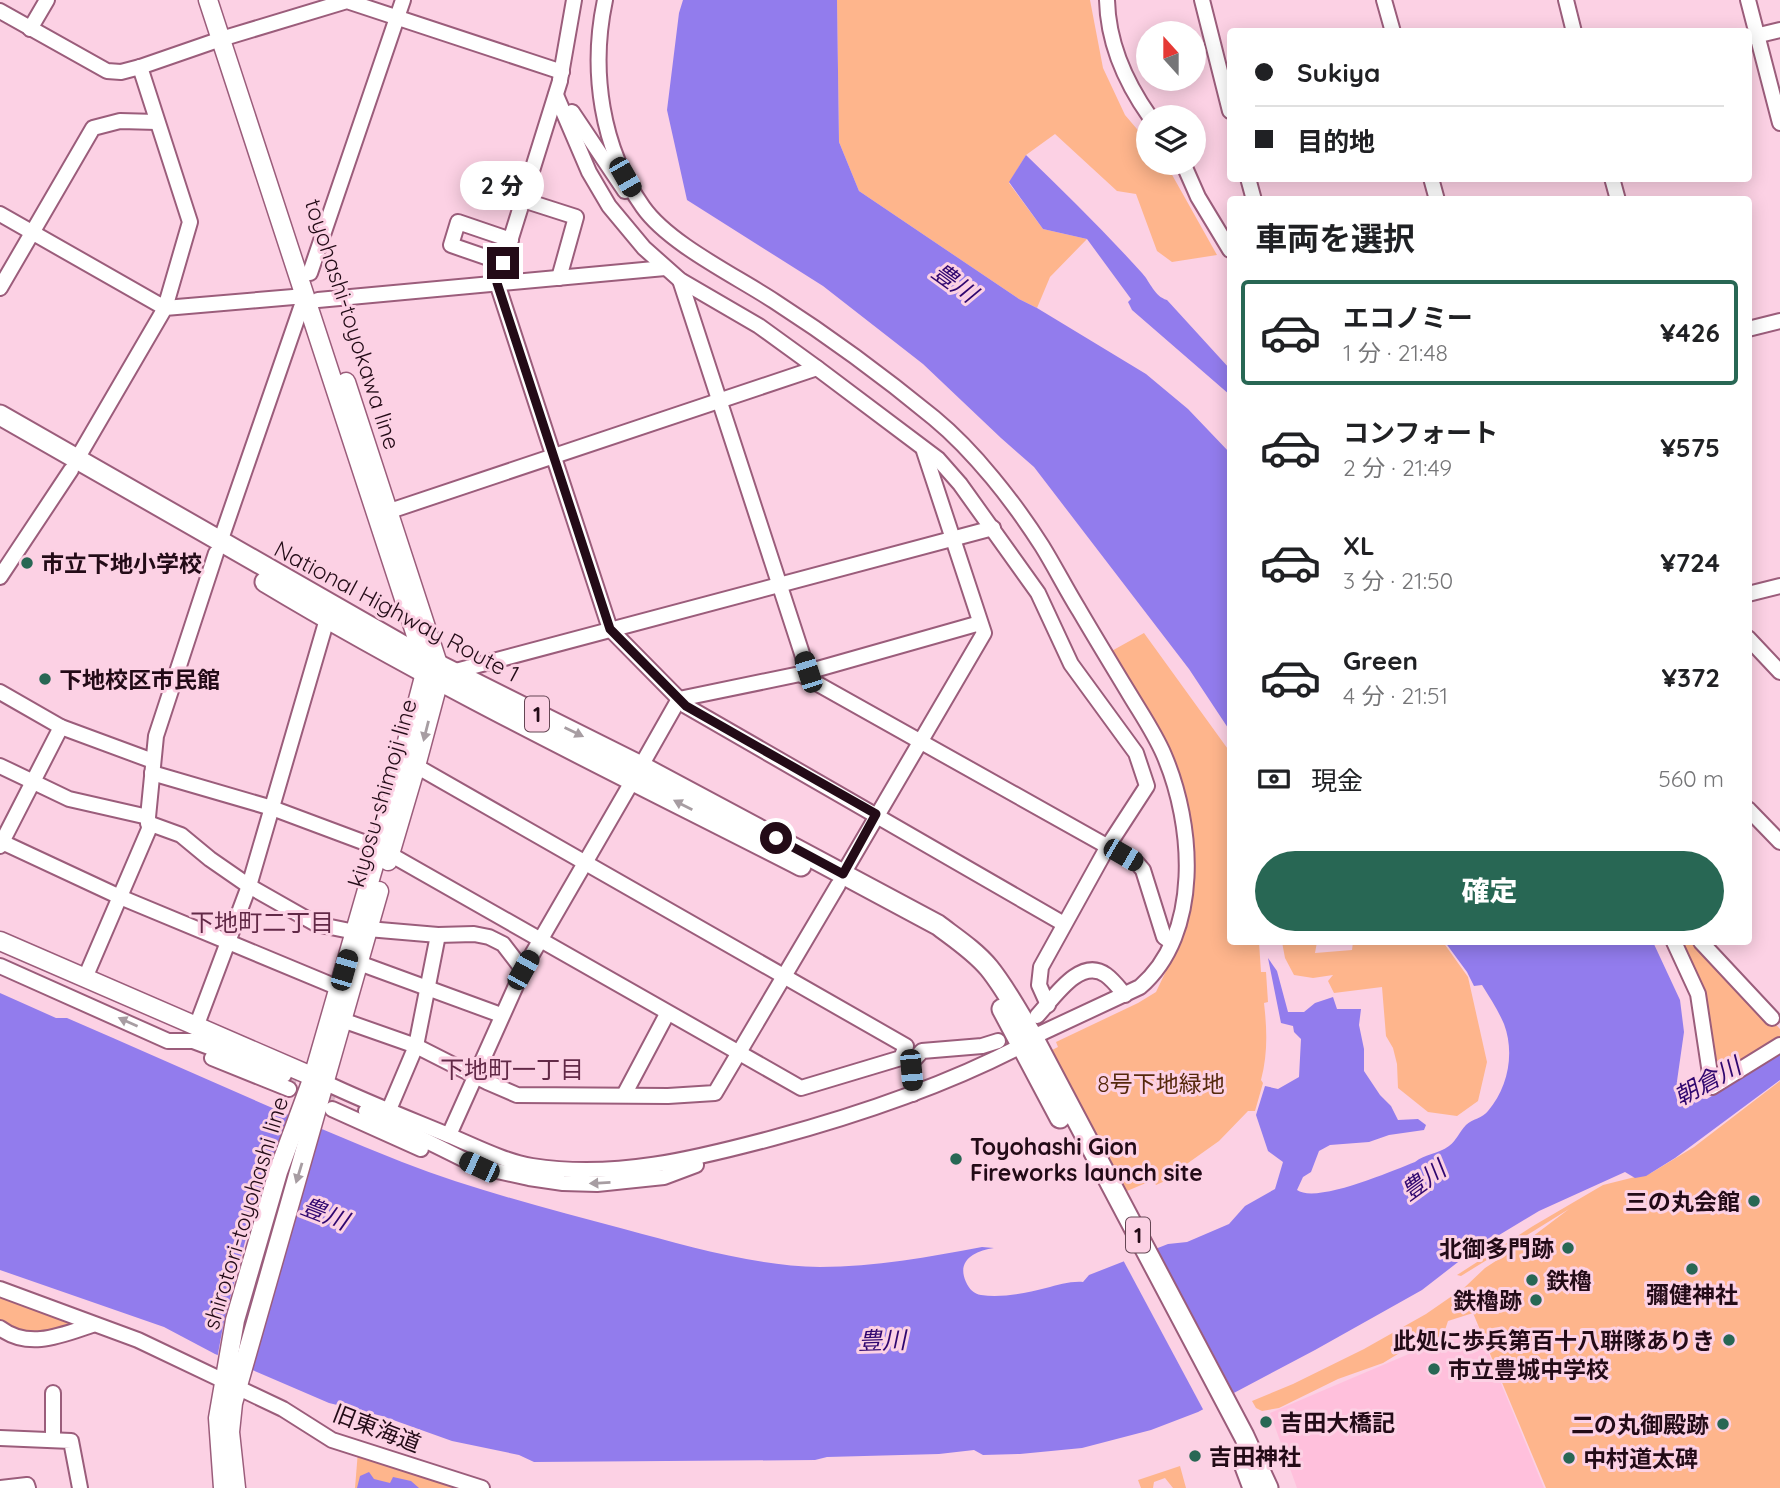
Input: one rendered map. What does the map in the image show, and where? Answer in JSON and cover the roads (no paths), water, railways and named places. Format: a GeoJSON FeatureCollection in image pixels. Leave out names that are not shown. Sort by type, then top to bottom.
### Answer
{"type":"FeatureCollection","features":[{"type":"Feature","properties":{"kind":"highway","name":"National Highway Route 1"},"geometry":{"type":"LineString","coordinates":[[0,415],[74,465]]}},
{"type":"Feature","properties":{"kind":"highway","name":"National Highway Route 1"},"geometry":{"type":"LineString","coordinates":[[0,429],[74,465],[436,669],[841,880],[934,935],[963,960],[1000,1003],[1030,1047],[1268,1488]]}},
{"type":"Feature","properties":{"kind":"highway","name":"National Highway Route 1"},"geometry":{"type":"LineString","coordinates":[[218,547],[327,619],[436,669]]}},
{"type":"Feature","properties":{"kind":"highway","name":"National Highway Route 1"},"geometry":{"type":"LineString","coordinates":[[1232,1424],[1253,1488]]}},
{"type":"Feature","properties":{"kind":"main road","name":"toyohashi-toyokawa line"},"geometry":{"type":"LineString","coordinates":[[208,0],[227,37],[310,273],[312,298],[390,511],[436,669]]}},
{"type":"Feature","properties":{"kind":"main road","name":"toyohashi-toyokawa line"},"geometry":{"type":"LineString","coordinates":[[221,0],[227,37],[436,669]]}},
{"type":"Feature","properties":{"kind":"main road","name":"kiyosu-shimoji line"},"geometry":{"type":"LineString","coordinates":[[384,850],[416,766],[436,669]]}},
{"type":"Feature","properties":{"kind":"main road","name":"kiyosu-shimoji line"},"geometry":{"type":"LineString","coordinates":[[320,1080],[339,988],[362,930],[436,669]]}},
{"type":"Feature","properties":{"kind":"main road","name":"kiyosu-shimoji line"},"geometry":{"type":"LineString","coordinates":[[320,1080],[359,963],[362,930]]}},
{"type":"Feature","properties":{"kind":"main road"},"geometry":{"type":"LineString","coordinates":[[0,941],[320,1080]]}},
{"type":"Feature","properties":{"kind":"main road","name":"shirotori-toyohashi line"},"geometry":{"type":"LineString","coordinates":[[223,1488],[218,1418],[324,1104],[320,1080]]}},
{"type":"Feature","properties":{"kind":"main road","name":"shirotori-toyohashi line"},"geometry":{"type":"LineString","coordinates":[[231,1383],[230,1432],[236,1488]]}},
{"type":"Feature","properties":{"kind":"street"},"geometry":{"type":"LineString","coordinates":[[30,29],[47,0]]}},
{"type":"Feature","properties":{"kind":"street"},"geometry":{"type":"LineString","coordinates":[[310,273],[403,0]]}},
{"type":"Feature","properties":{"kind":"street"},"geometry":{"type":"LineString","coordinates":[[574,0],[559,83],[497,283],[610,629],[686,706],[1064,925]]}},
{"type":"Feature","properties":{"kind":"street"},"geometry":{"type":"LineString","coordinates":[[320,1080],[388,1112],[490,1154],[530,1166],[577,1170],[646,1168],[811,1128],[913,1094],[1030,1047],[1140,987],[1162,964],[1182,909],[1185,876],[1183,829],[1174,783],[1164,755],[1041,546],[974,458],[936,419],[838,343],[671,234],[645,210],[636,196],[614,152],[603,107],[598,46],[605,0]]}},
{"type":"Feature","properties":{"kind":"street"},"geometry":{"type":"LineString","coordinates":[[1107,0],[1107,15],[1118,57],[1126,78],[1143,105]]}},
{"type":"Feature","properties":{"kind":"street"},"geometry":{"type":"LineString","coordinates":[[1202,0],[1227,99]]}},
{"type":"Feature","properties":{"kind":"street"},"geometry":{"type":"LineString","coordinates":[[1384,0],[1392,28]]}},
{"type":"Feature","properties":{"kind":"street"},"geometry":{"type":"LineString","coordinates":[[1566,0],[1573,28]]}},
{"type":"Feature","properties":{"kind":"street"},"geometry":{"type":"LineString","coordinates":[[1748,0],[1752,28]]}},
{"type":"Feature","properties":{"kind":"street"},"geometry":{"type":"LineString","coordinates":[[0,11],[107,71],[121,72],[320,4],[347,1],[398,16],[559,83],[575,120],[625,191],[636,196]]}},
{"type":"Feature","properties":{"kind":"street"},"geometry":{"type":"LineString","coordinates":[[1780,30],[1753,37],[1780,123]]}},
{"type":"Feature","properties":{"kind":"street"},"geometry":{"type":"LineString","coordinates":[[0,576],[74,465],[165,308],[190,222],[140,67]]}},
{"type":"Feature","properties":{"kind":"street"},"geometry":{"type":"LineString","coordinates":[[559,83],[589,172],[627,230],[665,268],[759,326],[938,459],[993,528],[1038,593],[1071,664],[1136,753],[1147,786],[1108,846],[1041,967],[1038,976],[1048,1005]]}},
{"type":"Feature","properties":{"kind":"street"},"geometry":{"type":"LineString","coordinates":[[0,288],[93,128],[120,121],[157,122]]}},
{"type":"Feature","properties":{"kind":"street"},"geometry":{"type":"LineString","coordinates":[[1188,175],[1198,197],[1227,245]]}},
{"type":"Feature","properties":{"kind":"street"},"geometry":{"type":"LineString","coordinates":[[523,200],[576,217],[559,278]]}},
{"type":"Feature","properties":{"kind":"street"},"geometry":{"type":"LineString","coordinates":[[0,214],[165,308],[665,268]]}},
{"type":"Feature","properties":{"kind":"street"},"geometry":{"type":"LineString","coordinates":[[503,263],[451,245],[458,222],[510,240]]}},
{"type":"Feature","properties":{"kind":"street"},"geometry":{"type":"LineString","coordinates":[[680,279],[780,584],[804,673],[920,742],[1137,863],[1143,870],[1164,937],[1171,942]]}},
{"type":"Feature","properties":{"kind":"street"},"geometry":{"type":"LineString","coordinates":[[85,978],[149,829],[156,736],[218,547],[312,298]]}},
{"type":"Feature","properties":{"kind":"street"},"geometry":{"type":"LineString","coordinates":[[1752,328],[1780,321]]}},
{"type":"Feature","properties":{"kind":"street"},"geometry":{"type":"LineString","coordinates":[[390,511],[817,368]]}},
{"type":"Feature","properties":{"kind":"street"},"geometry":{"type":"LineString","coordinates":[[342,1020],[416,1046],[517,1095],[715,1093],[984,633],[924,450]]}},
{"type":"Feature","properties":{"kind":"street"},"geometry":{"type":"LineString","coordinates":[[436,669],[610,629],[993,528]]}},
{"type":"Feature","properties":{"kind":"street"},"geometry":{"type":"LineString","coordinates":[[1752,593],[1780,586]]}},
{"type":"Feature","properties":{"kind":"street"},"geometry":{"type":"LineString","coordinates":[[197,1027],[249,886],[327,619]]}},
{"type":"Feature","properties":{"kind":"street"},"geometry":{"type":"LineString","coordinates":[[449,1136],[523,970],[679,699],[804,673],[980,623]]}},
{"type":"Feature","properties":{"kind":"street"},"geometry":{"type":"LineString","coordinates":[[1752,642],[1780,672]]}},
{"type":"Feature","properties":{"kind":"street"},"geometry":{"type":"LineString","coordinates":[[0,692],[61,727],[153,767],[384,850],[667,1014],[801,1088],[901,1058],[906,1046],[416,766]]}},
{"type":"Feature","properties":{"kind":"street"},"geometry":{"type":"LineString","coordinates":[[61,727],[1,844],[120,897],[339,988]]}},
{"type":"Feature","properties":{"kind":"street"},"geometry":{"type":"LineString","coordinates":[[0,766],[69,799],[148,820],[181,835],[249,886],[316,924],[362,930],[438,935],[474,934],[489,937],[503,944],[523,970]]}},
{"type":"Feature","properties":{"kind":"street"},"geometry":{"type":"LineString","coordinates":[[1752,813],[1780,842]]}},
{"type":"Feature","properties":{"kind":"street"},"geometry":{"type":"LineString","coordinates":[[388,1112],[416,1046],[438,935]]}},
{"type":"Feature","properties":{"kind":"street"},"geometry":{"type":"LineString","coordinates":[[1675,945],[1698,994],[1712,1087],[1780,1045]]}},
{"type":"Feature","properties":{"kind":"street"},"geometry":{"type":"LineString","coordinates":[[1704,945],[1777,1019]]}},
{"type":"Feature","properties":{"kind":"street"},"geometry":{"type":"LineString","coordinates":[[359,963],[501,1015]]}},
{"type":"Feature","properties":{"kind":"street"},"geometry":{"type":"LineString","coordinates":[[0,966],[168,1041],[193,1041],[286,1082]]}},
{"type":"Feature","properties":{"kind":"street"},"geometry":{"type":"LineString","coordinates":[[1037,1016],[1083,971],[1092,970],[1107,975],[1125,995]]}},
{"type":"Feature","properties":{"kind":"street"},"geometry":{"type":"LineString","coordinates":[[624,1095],[667,1014]]}},
{"type":"Feature","properties":{"kind":"street"},"geometry":{"type":"LineString","coordinates":[[913,1094],[912,1062],[922,1051],[982,1046],[998,1041]]}},
{"type":"Feature","properties":{"kind":"street"},"geometry":{"type":"LineString","coordinates":[[324,1104],[436,1147],[479,1167],[563,1183],[597,1184],[664,1177],[699,1163],[712,1154]]}},
{"type":"Feature","properties":{"kind":"street","name":"旧東海道"},"geometry":{"type":"LineString","coordinates":[[0,1289],[138,1340],[283,1409],[332,1440],[482,1488]]}},
{"type":"Feature","properties":{"kind":"street"},"geometry":{"type":"LineString","coordinates":[[1,1331],[22,1339],[41,1341],[92,1325]]}},
{"type":"Feature","properties":{"kind":"street"},"geometry":{"type":"LineString","coordinates":[[53,1392],[53,1440]]}},
{"type":"Feature","properties":{"kind":"street"},"geometry":{"type":"LineString","coordinates":[[0,1438],[71,1441],[79,1488]]}},
{"type":"Feature","properties":{"kind":"street"},"geometry":{"type":"LineString","coordinates":[[0,1488],[27,1485],[28,1488]]}},
{"type":"Feature","properties":{"kind":"water","name":"豊川"},"geometry":{"type":"Polygon","coordinates":[[[683,0],[837,0],[839,142],[859,191],[1019,299],[1146,374],[1188,409],[1227,450],[1227,726],[1189,669],[1034,467],[923,364],[823,286],[687,200],[667,110],[683,0]]]}},
{"type":"Feature","properties":{"kind":"water"},"geometry":{"type":"Polygon","coordinates":[[[1026,155],[1114,243],[1156,292],[1167,300],[1227,366],[1227,392],[1132,310],[1128,302],[1131,299],[1087,239],[1043,229],[1009,182],[1026,155]]]}},
{"type":"Feature","properties":{"kind":"water","name":"豊川"},"geometry":{"type":"Polygon","coordinates":[[[1447,945],[1654,945],[1680,1000],[1684,1032],[1677,1081],[1680,1101],[1707,1099],[1780,1053],[1780,1080],[1675,1158],[1646,1176],[1635,1178],[1625,1172],[1539,1211],[1471,1252],[1422,1290],[1198,1412],[1151,1430],[1082,1448],[1020,1454],[983,1455],[974,1450],[939,1454],[827,1457],[815,1460],[534,1462],[519,1455],[452,1441],[382,1416],[329,1403],[215,1354],[164,1327],[0,1270],[0,993],[56,1018],[67,1018],[360,1145],[484,1190],[697,1248],[795,1266],[861,1265],[982,1247],[994,1248],[974,1254],[965,1262],[963,1268],[970,1289],[981,1295],[997,1296],[1083,1282],[1089,1275],[1168,1244],[1187,1242],[1229,1224],[1245,1206],[1275,1189],[1283,1162],[1268,1151],[1256,1115],[1265,1086],[1278,1089],[1299,1077],[1301,1039],[1294,1032],[1293,1026],[1281,1023],[1268,958],[1277,971],[1288,1012],[1304,1012],[1315,1003],[1333,997],[1337,1009],[1361,1009],[1359,1025],[1364,1049],[1364,1071],[1391,1106],[1398,1120],[1418,1119],[1426,1125],[1424,1130],[1389,1135],[1369,1142],[1330,1145],[1319,1151],[1311,1172],[1303,1177],[1297,1190],[1320,1193],[1337,1190],[1373,1179],[1449,1146],[1466,1125],[1486,1113],[1495,1102],[1508,1070],[1509,1047],[1504,1024],[1482,985],[1474,986],[1447,945]]]}},
{"type":"Feature","properties":{"kind":"water"},"geometry":{"type":"Polygon","coordinates":[[[369,1472],[374,1479],[390,1483],[393,1477],[411,1481],[419,1488],[357,1488],[360,1476],[369,1472]]]}},
{"type":"Feature","properties":{"kind":"tunnel"},"geometry":{"type":"LineString","coordinates":[[284,1075],[342,1099]]}},
{"type":"Feature","properties":{"kind":"place","name":"市立下地小学校"},"geometry":{"type":"Point","coordinates":[27,563]}},
{"type":"Feature","properties":{"kind":"place","name":"下地校区市民館"},"geometry":{"type":"Point","coordinates":[45,679]}},
{"type":"Feature","properties":{"kind":"place","name":"Toyohashi Gion Fireworks launch site"},"geometry":{"type":"Point","coordinates":[956,1159]}},
{"type":"Feature","properties":{"kind":"place","name":"三の丸会館"},"geometry":{"type":"Point","coordinates":[1754,1201]}},
{"type":"Feature","properties":{"kind":"place","name":"北御多門跡"},"geometry":{"type":"Point","coordinates":[1568,1248]}},
{"type":"Feature","properties":{"kind":"place","name":"彌健神社"},"geometry":{"type":"Point","coordinates":[1692,1269]}},
{"type":"Feature","properties":{"kind":"place","name":"鉄櫓"},"geometry":{"type":"Point","coordinates":[1532,1280]}},
{"type":"Feature","properties":{"kind":"place","name":"鉄櫓跡"},"geometry":{"type":"Point","coordinates":[1536,1300]}},
{"type":"Feature","properties":{"kind":"place","name":"此処に歩兵第百十八聠隊ありき"},"geometry":{"type":"Point","coordinates":[1729,1340]}},
{"type":"Feature","properties":{"kind":"place","name":"市立豊城中学校"},"geometry":{"type":"Point","coordinates":[1434,1369]}},
{"type":"Feature","properties":{"kind":"place","name":"吉田大橋記"},"geometry":{"type":"Point","coordinates":[1266,1422]}},
{"type":"Feature","properties":{"kind":"place","name":"二の丸御殿跡"},"geometry":{"type":"Point","coordinates":[1723,1424]}},
{"type":"Feature","properties":{"kind":"place","name":"吉田神社"},"geometry":{"type":"Point","coordinates":[1195,1456]}},
{"type":"Feature","properties":{"kind":"place","name":"中村道太碑"},"geometry":{"type":"Point","coordinates":[1569,1458]}},
{"type":"Feature","properties":{"kind":"district","name":"下地町二丁目"},"geometry":{"type":"Point","coordinates":[262,922]}},
{"type":"Feature","properties":{"kind":"district","name":"下地町一丁目"},"geometry":{"type":"Point","coordinates":[512,1069]}},
{"type":"Feature","properties":{"kind":"water label","name":"朝倉川"},"geometry":{"type":"Point","coordinates":[1707,1081]}},
{"type":"Feature","properties":{"kind":"park label","name":"8号下地緑地"},"geometry":{"type":"Point","coordinates":[1161,1083]}}]}
